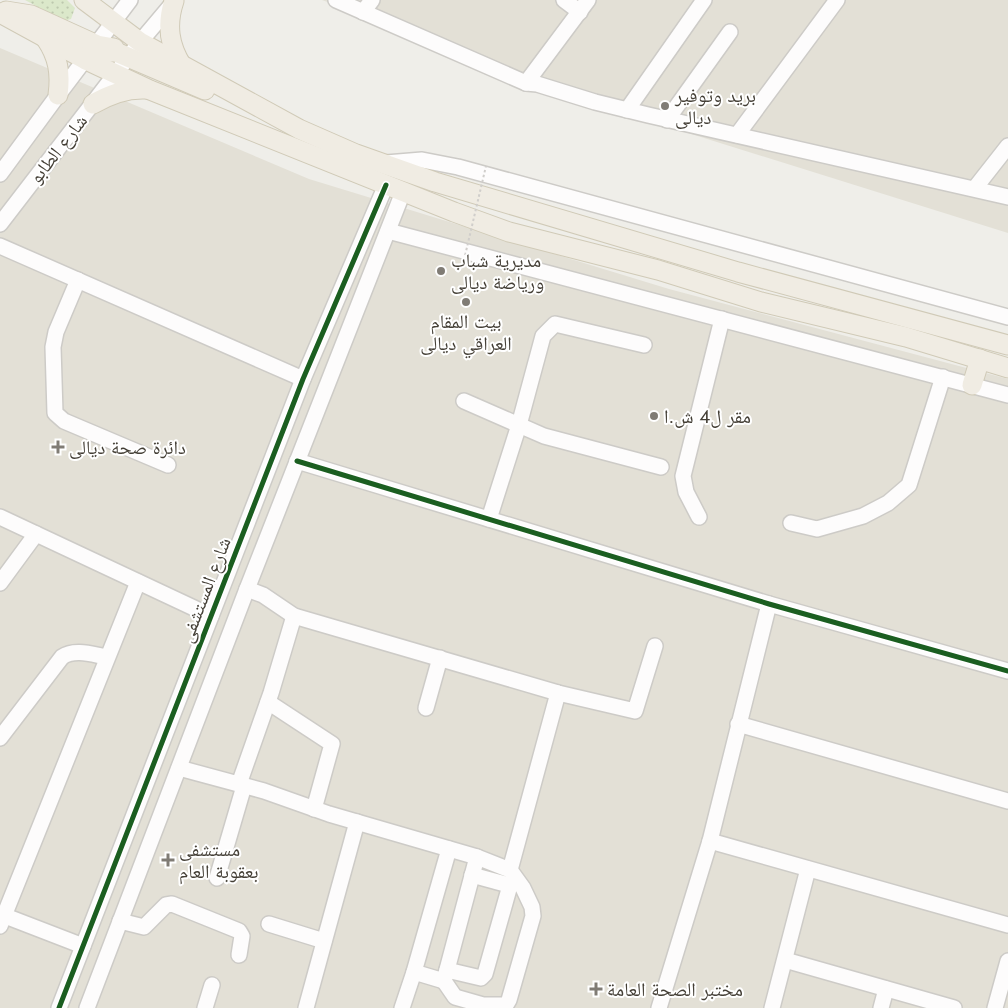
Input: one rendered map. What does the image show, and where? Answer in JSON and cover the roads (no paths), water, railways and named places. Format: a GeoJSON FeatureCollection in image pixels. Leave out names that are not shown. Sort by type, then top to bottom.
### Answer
{"type":"FeatureCollection","features":[{"type":"Feature","properties":{"kind":"main road"},"geometry":{"type":"LineString","coordinates":[[84,0],[113,23],[134,50],[198,88],[214,92],[231,93]]}},
{"type":"Feature","properties":{"kind":"main road"},"geometry":{"type":"LineString","coordinates":[[175,1],[171,12],[170,34],[176,56],[182,66]]}},
{"type":"Feature","properties":{"kind":"main road"},"geometry":{"type":"LineString","coordinates":[[0,12],[14,11],[31,15],[97,45],[134,50],[182,66],[299,129],[382,163],[435,182],[738,272],[1008,345]]}},
{"type":"Feature","properties":{"kind":"main road"},"geometry":{"type":"LineString","coordinates":[[0,12],[86,60],[150,90],[454,212],[509,232],[658,270],[761,302],[906,337],[1008,368]]}},
{"type":"Feature","properties":{"kind":"main road"},"geometry":{"type":"LineString","coordinates":[[46,38],[53,49],[58,65],[60,83],[58,95]]}},
{"type":"Feature","properties":{"kind":"main road"},"geometry":{"type":"LineString","coordinates":[[86,60],[97,54],[110,51],[134,50]]}},
{"type":"Feature","properties":{"kind":"main road"},"geometry":{"type":"LineString","coordinates":[[93,104],[114,93],[138,89],[150,90]]}},
{"type":"Feature","properties":{"kind":"main road"},"geometry":{"type":"LineString","coordinates":[[972,385],[980,359]]}},
{"type":"Feature","properties":{"kind":"street","name":"شارع الطابو"},"geometry":{"type":"LineString","coordinates":[[0,174],[130,0]]}},
{"type":"Feature","properties":{"kind":"street"},"geometry":{"type":"LineString","coordinates":[[336,0],[526,83],[537,84],[594,102],[667,120],[1008,197]]}},
{"type":"Feature","properties":{"kind":"street"},"geometry":{"type":"LineString","coordinates":[[363,12],[372,0]]}},
{"type":"Feature","properties":{"kind":"street"},"geometry":{"type":"LineString","coordinates":[[526,83],[584,6],[564,0]]}},
{"type":"Feature","properties":{"kind":"street"},"geometry":{"type":"LineString","coordinates":[[627,110],[704,0]]}},
{"type":"Feature","properties":{"kind":"street"},"geometry":{"type":"LineString","coordinates":[[737,135],[837,0]]}},
{"type":"Feature","properties":{"kind":"street","name":"شارع الطابو"},"geometry":{"type":"LineString","coordinates":[[0,224],[134,50],[175,1]]}},
{"type":"Feature","properties":{"kind":"street"},"geometry":{"type":"LineString","coordinates":[[667,120],[730,32]]}},
{"type":"Feature","properties":{"kind":"street"},"geometry":{"type":"LineString","coordinates":[[974,188],[1008,146]]}},
{"type":"Feature","properties":{"kind":"street"},"geometry":{"type":"LineString","coordinates":[[382,163],[422,160],[458,167],[1008,317]]}},
{"type":"Feature","properties":{"kind":"street","name":"شارع المستشفى"},"geometry":{"type":"LineString","coordinates":[[87,1008],[247,589],[388,231],[394,188]]}},
{"type":"Feature","properties":{"kind":"street","name":"شارع المستشفى"},"geometry":{"type":"LineString","coordinates":[[59,1008],[303,380],[349,270],[394,188]]}},
{"type":"Feature","properties":{"kind":"street"},"geometry":{"type":"LineString","coordinates":[[388,231],[1008,395]]}},
{"type":"Feature","properties":{"kind":"street"},"geometry":{"type":"LineString","coordinates":[[0,246],[303,380]]}},
{"type":"Feature","properties":{"kind":"street"},"geometry":{"type":"LineString","coordinates":[[349,270],[360,266],[367,270],[368,279]]}},
{"type":"Feature","properties":{"kind":"street"},"geometry":{"type":"LineString","coordinates":[[78,280],[56,332],[53,347],[56,413],[64,421],[168,465]]}},
{"type":"Feature","properties":{"kind":"street"},"geometry":{"type":"LineString","coordinates":[[698,517],[686,492],[683,476],[722,319]]}},
{"type":"Feature","properties":{"kind":"street"},"geometry":{"type":"LineString","coordinates":[[489,519],[519,425],[543,336],[555,324],[644,345]]}},
{"type":"Feature","properties":{"kind":"street"},"geometry":{"type":"LineString","coordinates":[[791,523],[817,529],[864,516],[888,503],[909,485],[943,377]]}},
{"type":"Feature","properties":{"kind":"street"},"geometry":{"type":"LineString","coordinates":[[464,401],[544,436],[661,467]]}},
{"type":"Feature","properties":{"kind":"street"},"geometry":{"type":"LineString","coordinates":[[297,460],[769,604],[1008,671]]}},
{"type":"Feature","properties":{"kind":"street"},"geometry":{"type":"LineString","coordinates":[[0,517],[211,616]]}},
{"type":"Feature","properties":{"kind":"street"},"geometry":{"type":"LineString","coordinates":[[0,583],[36,534]]}},
{"type":"Feature","properties":{"kind":"street"},"geometry":{"type":"LineString","coordinates":[[84,946],[2,919],[138,582]]}},
{"type":"Feature","properties":{"kind":"street"},"geometry":{"type":"LineString","coordinates":[[247,589],[263,595],[294,616],[558,693],[635,711],[655,646]]}},
{"type":"Feature","properties":{"kind":"street"},"geometry":{"type":"LineString","coordinates":[[219,596],[241,606]]}},
{"type":"Feature","properties":{"kind":"street"},"geometry":{"type":"LineString","coordinates":[[659,1008],[710,840],[769,604]]}},
{"type":"Feature","properties":{"kind":"street"},"geometry":{"type":"LineString","coordinates":[[217,878],[242,785],[294,616]]}},
{"type":"Feature","properties":{"kind":"street"},"geometry":{"type":"LineString","coordinates":[[0,738],[66,654],[82,653],[108,657]]}},
{"type":"Feature","properties":{"kind":"street"},"geometry":{"type":"LineString","coordinates":[[426,708],[440,658]]}},
{"type":"Feature","properties":{"kind":"street"},"geometry":{"type":"LineString","coordinates":[[510,870],[558,693]]}},
{"type":"Feature","properties":{"kind":"street"},"geometry":{"type":"LineString","coordinates":[[181,694],[204,703]]}},
{"type":"Feature","properties":{"kind":"street"},"geometry":{"type":"LineString","coordinates":[[268,702],[332,744],[314,809]]}},
{"type":"Feature","properties":{"kind":"street"},"geometry":{"type":"LineString","coordinates":[[738,724],[1008,801]]}},
{"type":"Feature","properties":{"kind":"street"},"geometry":{"type":"LineString","coordinates":[[179,768],[242,785],[314,809],[477,857],[510,870],[523,888],[532,907],[533,916],[506,1005],[483,1005],[455,996],[445,976],[477,857]]}},
{"type":"Feature","properties":{"kind":"street"},"geometry":{"type":"LineString","coordinates":[[306,1008],[357,822]]}},
{"type":"Feature","properties":{"kind":"street"},"geometry":{"type":"LineString","coordinates":[[710,840],[1008,925]]}},
{"type":"Feature","properties":{"kind":"street"},"geometry":{"type":"LineString","coordinates":[[402,1008],[414,972],[448,849]]}},
{"type":"Feature","properties":{"kind":"street"},"geometry":{"type":"LineString","coordinates":[[772,1008],[808,869]]}},
{"type":"Feature","properties":{"kind":"street"},"geometry":{"type":"LineString","coordinates":[[414,972],[481,978],[485,974],[510,889],[505,884],[472,875]]}},
{"type":"Feature","properties":{"kind":"street"},"geometry":{"type":"LineString","coordinates":[[120,921],[144,927],[166,905],[172,904],[239,931],[242,936],[239,955]]}},
{"type":"Feature","properties":{"kind":"street"},"geometry":{"type":"LineString","coordinates":[[269,924],[324,941]]}},
{"type":"Feature","properties":{"kind":"street"},"geometry":{"type":"LineString","coordinates":[[785,960],[954,1008]]}},
{"type":"Feature","properties":{"kind":"street"},"geometry":{"type":"LineString","coordinates":[[995,1008],[1007,969]]}},
{"type":"Feature","properties":{"kind":"street"},"geometry":{"type":"LineString","coordinates":[[205,1008],[212,985]]}},
{"type":"Feature","properties":{"kind":"street"},"geometry":{"type":"LineString","coordinates":[[881,1008],[886,989]]}},
{"type":"Feature","properties":{"kind":"place","name":"بريد وتوفير ديالى"},"geometry":{"type":"Point","coordinates":[665,106]}},
{"type":"Feature","properties":{"kind":"place","name":"مديرية شباب ورياضة ديالى"},"geometry":{"type":"Point","coordinates":[441,271]}},
{"type":"Feature","properties":{"kind":"place","name":"بيت المقام العراقي ديالى"},"geometry":{"type":"Point","coordinates":[466,302]}},
{"type":"Feature","properties":{"kind":"place","name":"مقر ل4 ش.ا"},"geometry":{"type":"Point","coordinates":[654,416]}},
{"type":"Feature","properties":{"kind":"place","name":"دائرة صحة ديالى"},"geometry":{"type":"Point","coordinates":[58,447]}},
{"type":"Feature","properties":{"kind":"place","name":"مستشفى بعقوبة العام"},"geometry":{"type":"Point","coordinates":[168,860]}},
{"type":"Feature","properties":{"kind":"place","name":"مختبر الصحة العامة"},"geometry":{"type":"Point","coordinates":[596,989]}}]}
